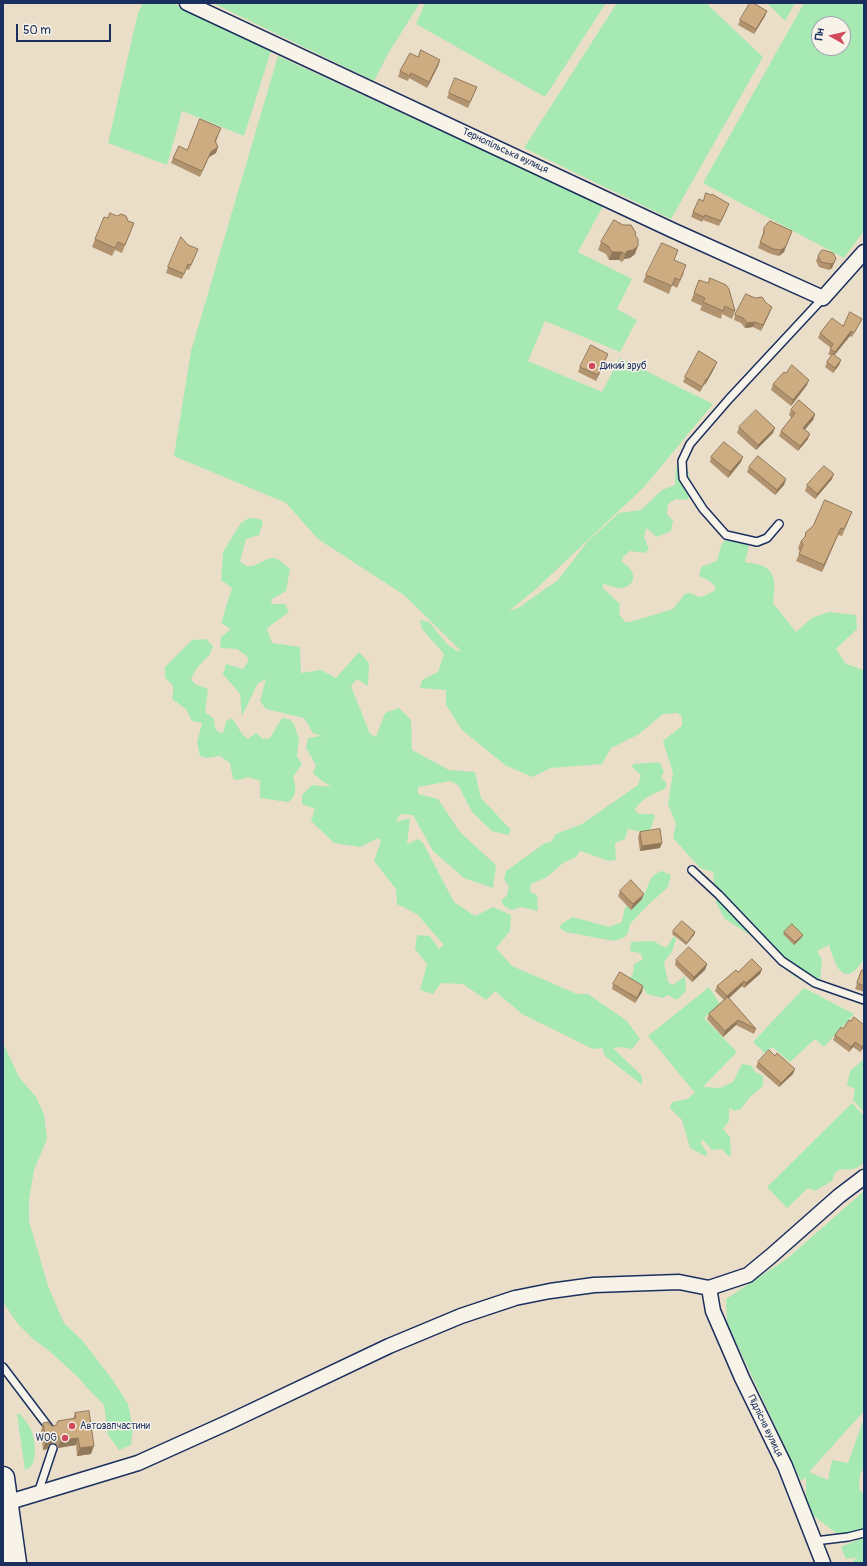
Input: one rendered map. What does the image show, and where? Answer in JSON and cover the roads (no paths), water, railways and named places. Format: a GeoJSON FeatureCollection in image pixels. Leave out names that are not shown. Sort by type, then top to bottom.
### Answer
{"type":"FeatureCollection","features":[{"type":"Feature","properties":{"kind":"highway"},"geometry":{"type":"LineString","coordinates":[[3,1478],[12,1559]]}},
{"type":"Feature","properties":{"kind":"street","name":"Тернопільська вулиця"},"geometry":{"type":"LineString","coordinates":[[187,3],[672,230],[823,298]]}},
{"type":"Feature","properties":{"kind":"street"},"geometry":{"type":"LineString","coordinates":[[823,298],[864,252]]}},
{"type":"Feature","properties":{"kind":"street"},"geometry":{"type":"LineString","coordinates":[[6,1503],[138,1463],[390,1346],[461,1316],[515,1298],[550,1291],[594,1285],[678,1282],[709,1288],[748,1275],[864,1176]]}},
{"type":"Feature","properties":{"kind":"street","name":"Підлісна вулиця"},"geometry":{"type":"LineString","coordinates":[[709,1288],[712,1311],[742,1378],[785,1466],[823,1563]]}},
{"type":"Feature","properties":{"kind":"lane"},"geometry":{"type":"LineString","coordinates":[[779,524],[767,538],[757,542],[726,534],[703,509],[683,478],[682,461],[690,444],[724,404],[823,298]]}},
{"type":"Feature","properties":{"kind":"lane"},"geometry":{"type":"LineString","coordinates":[[692,870],[719,894],[782,961],[816,983],[864,1000]]}},
{"type":"Feature","properties":{"kind":"lane"},"geometry":{"type":"LineString","coordinates":[[3,1367],[50,1430]]}},
{"type":"Feature","properties":{"kind":"lane"},"geometry":{"type":"LineString","coordinates":[[38,1494],[53,1448]]}},
{"type":"Feature","properties":{"kind":"lane"},"geometry":{"type":"LineString","coordinates":[[815,1541],[848,1537],[864,1533]]}},
{"type":"Feature","properties":{"kind":"place","name":"Дикий зруб"},"geometry":{"type":"Point","coordinates":[592,366]}},
{"type":"Feature","properties":{"kind":"place","name":"Автозапчастини"},"geometry":{"type":"Point","coordinates":[72,1426]}},
{"type":"Feature","properties":{"kind":"place","name":"WOG"},"geometry":{"type":"Point","coordinates":[65,1438]}}]}
